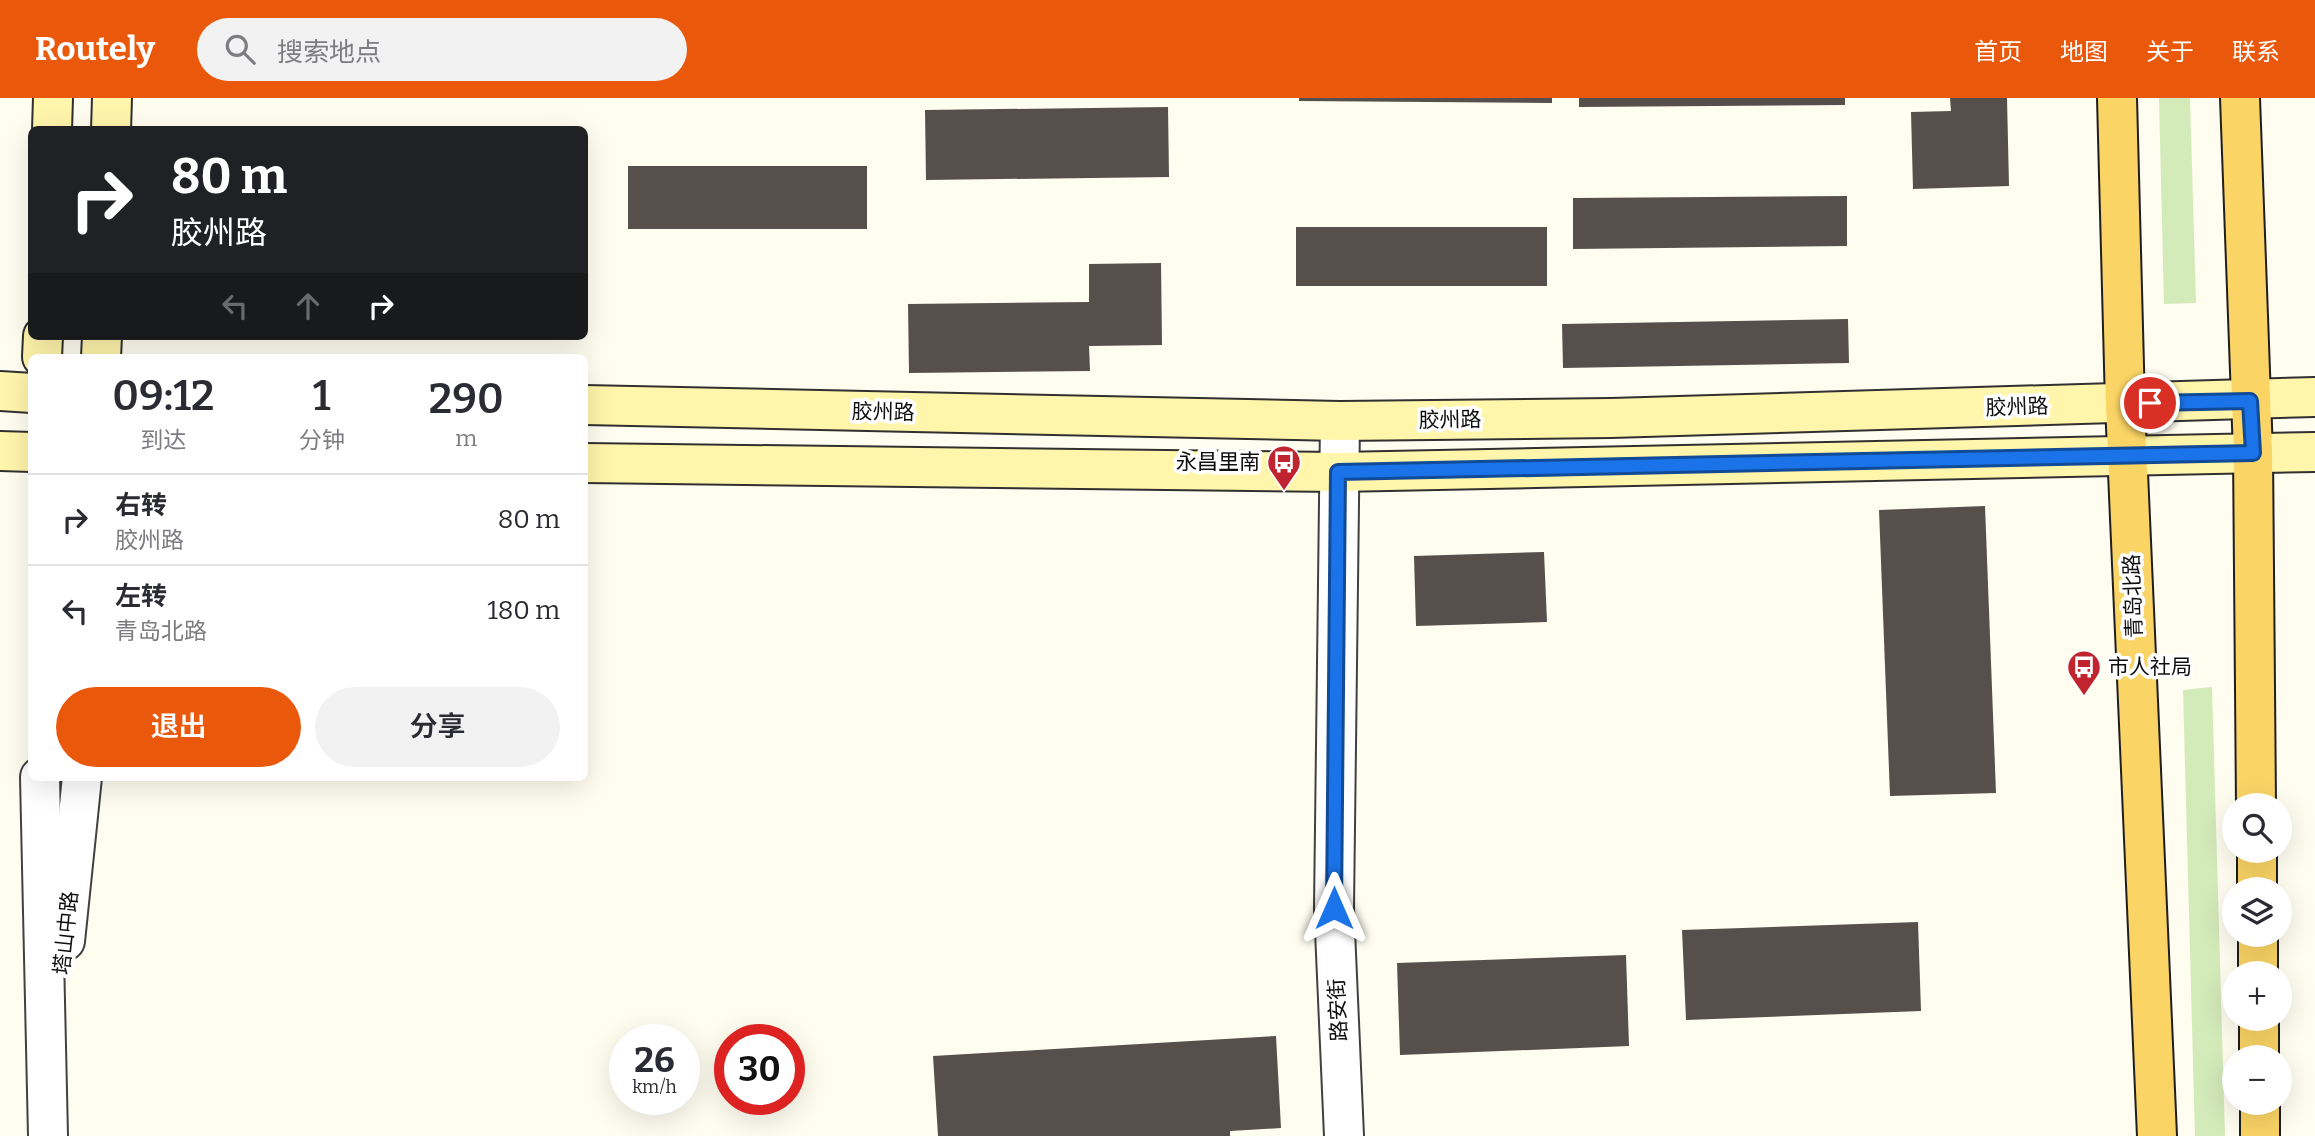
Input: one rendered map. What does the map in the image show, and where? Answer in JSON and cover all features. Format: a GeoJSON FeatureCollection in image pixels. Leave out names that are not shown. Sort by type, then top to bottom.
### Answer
{"type":"FeatureCollection","features":[{"type":"Feature","properties":{"kind":"main road"},"geometry":{"type":"LineString","coordinates":[[52,126],[53,98]]}},
{"type":"Feature","properties":{"kind":"main road"},"geometry":{"type":"LineString","coordinates":[[111,126],[113,98]]}},
{"type":"Feature","properties":{"kind":"main road","name":"青岛北路"},"geometry":{"type":"LineString","coordinates":[[2117,98],[2127,457],[2157,1136]]}},
{"type":"Feature","properties":{"kind":"main road"},"geometry":{"type":"LineString","coordinates":[[2240,98],[2253,453],[2256,793]]}},
{"type":"Feature","properties":{"kind":"main road"},"geometry":{"type":"LineString","coordinates":[[0,391],[28,393]]}},
{"type":"Feature","properties":{"kind":"main road","name":"胶州路"},"geometry":{"type":"LineString","coordinates":[[588,405],[1340,421],[1611,418],[2315,397]]}},
{"type":"Feature","properties":{"kind":"main road"},"geometry":{"type":"LineString","coordinates":[[0,451],[28,452]]}},
{"type":"Feature","properties":{"kind":"main road"},"geometry":{"type":"LineString","coordinates":[[588,463],[1338,472],[2315,452]]}},
{"type":"Feature","properties":{"kind":"main road"},"geometry":{"type":"LineString","coordinates":[[2260,1115],[2260,1136]]}},
{"type":"Feature","properties":{"kind":"street","name":"路安街"},"geometry":{"type":"LineString","coordinates":[[1340,421],[1334,908],[1344,1136]]}},
{"type":"Feature","properties":{"kind":"street","name":"塔山中路"},"geometry":{"type":"LineString","coordinates":[[40,781],[48,1136]]}},
{"type":"Feature","properties":{"kind":"street","name":"塔山中路"},"geometry":{"type":"LineString","coordinates":[[49,1089],[82,781]]}},
{"type":"Feature","properties":{"kind":"green space"},"geometry":{"type":"Polygon","coordinates":[[[2159,98],[2190,98],[2196,303],[2164,304],[2159,98]]]}},
{"type":"Feature","properties":{"kind":"green space"},"geometry":{"type":"Polygon","coordinates":[[[2212,687],[2222,1115],[2224,1115],[2225,1136],[2195,1136],[2183,690],[2212,687]]]}},
{"type":"Feature","properties":{"kind":"building"},"geometry":{"type":"Polygon","coordinates":[[[1299,98],[1552,98],[1552,103],[1299,101],[1299,98]]]}},
{"type":"Feature","properties":{"kind":"building"},"geometry":{"type":"Polygon","coordinates":[[[1579,98],[1845,98],[1845,105],[1579,107],[1579,98]]]}},
{"type":"Feature","properties":{"kind":"building"},"geometry":{"type":"Polygon","coordinates":[[[1950,98],[2007,98],[2009,186],[1913,189],[1911,112],[1951,111],[1950,98]]]}},
{"type":"Feature","properties":{"kind":"building"},"geometry":{"type":"Polygon","coordinates":[[[1168,107],[1169,177],[926,180],[925,110],[1168,107]]]}},
{"type":"Feature","properties":{"kind":"building"},"geometry":{"type":"Polygon","coordinates":[[[628,166],[867,166],[867,229],[628,229],[628,166]]]}},
{"type":"Feature","properties":{"kind":"building"},"geometry":{"type":"Polygon","coordinates":[[[1847,196],[1847,246],[1573,249],[1573,198],[1847,196]]]}},
{"type":"Feature","properties":{"kind":"building"},"geometry":{"type":"Polygon","coordinates":[[[1296,227],[1547,227],[1547,286],[1296,286],[1296,227]]]}},
{"type":"Feature","properties":{"kind":"building"},"geometry":{"type":"Polygon","coordinates":[[[1161,263],[1162,345],[1089,346],[1090,371],[909,373],[908,304],[1089,302],[1089,264],[1161,263]]]}},
{"type":"Feature","properties":{"kind":"building"},"geometry":{"type":"Polygon","coordinates":[[[1848,319],[1849,363],[1563,368],[1562,324],[1848,319]]]}},
{"type":"Feature","properties":{"kind":"building"},"geometry":{"type":"Polygon","coordinates":[[[1985,506],[1996,793],[1890,796],[1879,510],[1985,506]]]}},
{"type":"Feature","properties":{"kind":"building"},"geometry":{"type":"Polygon","coordinates":[[[1544,552],[1547,622],[1416,626],[1414,556],[1544,552]]]}},
{"type":"Feature","properties":{"kind":"building"},"geometry":{"type":"Polygon","coordinates":[[[1918,922],[1921,1011],[1686,1020],[1682,930],[1918,922]]]}},
{"type":"Feature","properties":{"kind":"building"},"geometry":{"type":"Polygon","coordinates":[[[1626,955],[1629,1046],[1400,1055],[1397,963],[1626,955]]]}},
{"type":"Feature","properties":{"kind":"building"},"geometry":{"type":"Polygon","coordinates":[[[1276,1036],[1281,1128],[1230,1131],[1230,1136],[938,1136],[933,1056],[1276,1036]]]}},
{"type":"Feature","properties":{"kind":"place","name":"永昌里南"},"geometry":{"type":"Point","coordinates":[1284,492]}},
{"type":"Feature","properties":{"kind":"place","name":"市人社局"},"geometry":{"type":"Point","coordinates":[2084,697]}},
{"type":"Feature","properties":{"kind":"route"},"geometry":{"type":"LineString","coordinates":[[1334,908],[1338,472],[2253,453],[2250,401],[2150,403]]}}]}
